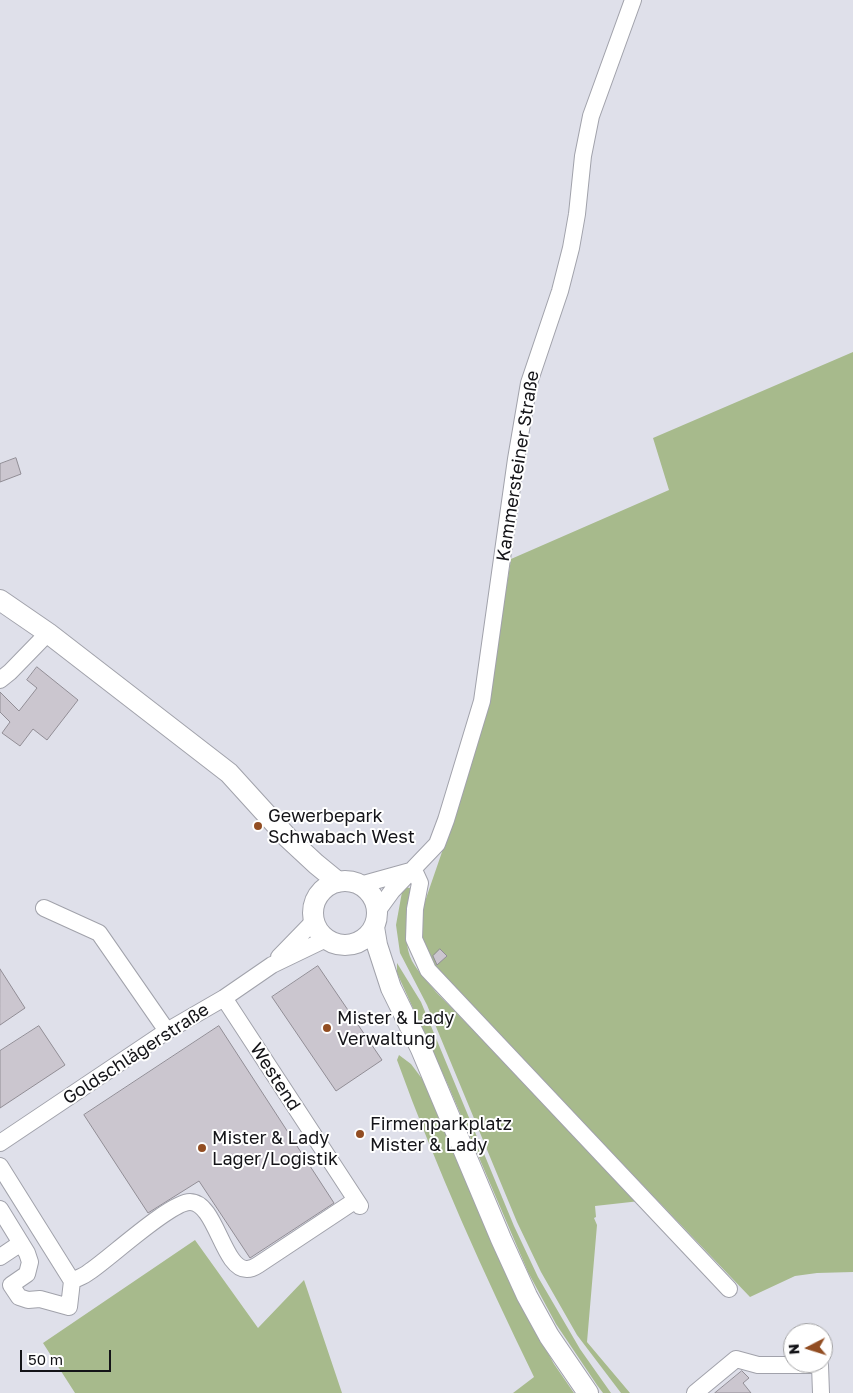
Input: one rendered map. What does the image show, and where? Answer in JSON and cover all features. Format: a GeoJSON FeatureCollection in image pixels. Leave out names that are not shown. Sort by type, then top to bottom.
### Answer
{"type":"FeatureCollection","features":[{"type":"Feature","properties":{"kind":"main road"},"geometry":{"type":"LineString","coordinates":[[0,600],[48,633],[229,773],[288,838],[338,882]]}},
{"type":"Feature","properties":{"kind":"main road"},"geometry":{"type":"LineString","coordinates":[[288,838],[306,866],[317,896]]}},
{"type":"Feature","properties":{"kind":"main road"},"geometry":{"type":"LineString","coordinates":[[375,920],[368,935],[350,945],[342,945],[326,939],[321,934],[314,920],[313,912],[317,896],[323,890],[338,882],[353,882],[360,885],[372,897],[375,920],[377,945],[392,988],[501,1239],[528,1296],[550,1336],[588,1393]]}},
{"type":"Feature","properties":{"kind":"main road"},"geometry":{"type":"LineString","coordinates":[[350,945],[369,960],[392,988]]}},
{"type":"Feature","properties":{"kind":"street","name":"Kammersteiner Straße"},"geometry":{"type":"LineString","coordinates":[[375,920],[392,892],[437,844],[482,701],[516,459],[529,383],[560,291],[571,248],[577,214],[583,156],[591,116],[633,0]]}},
{"type":"Feature","properties":{"kind":"street"},"geometry":{"type":"LineString","coordinates":[[0,680],[48,633]]}},
{"type":"Feature","properties":{"kind":"street"},"geometry":{"type":"LineString","coordinates":[[360,885],[414,870],[420,883],[415,909],[414,939],[428,970],[729,1289]]}},
{"type":"Feature","properties":{"kind":"street"},"geometry":{"type":"LineString","coordinates":[[44,908],[99,933],[167,1031]]}},
{"type":"Feature","properties":{"kind":"street","name":"Goldschlägerstraße"},"geometry":{"type":"LineString","coordinates":[[272,965],[314,920]]}},
{"type":"Feature","properties":{"kind":"street","name":"Goldschlägerstraße"},"geometry":{"type":"LineString","coordinates":[[0,1142],[167,1031],[224,998],[272,965],[326,939]]}},
{"type":"Feature","properties":{"kind":"street","name":"Westend"},"geometry":{"type":"LineString","coordinates":[[72,1281],[88,1273],[154,1221],[183,1203],[191,1202],[199,1206],[213,1223],[234,1263],[241,1268],[249,1269],[358,1203],[224,998]]}},
{"type":"Feature","properties":{"kind":"street"},"geometry":{"type":"LineString","coordinates":[[0,1166],[72,1281],[69,1307],[40,1299],[28,1300],[6,1289],[28,1274],[30,1262],[21,1243],[0,1209]]}},
{"type":"Feature","properties":{"kind":"street"},"geometry":{"type":"LineString","coordinates":[[0,1257],[21,1243]]}},
{"type":"Feature","properties":{"kind":"street"},"geometry":{"type":"LineString","coordinates":[[695,1393],[736,1359],[758,1365],[820,1365],[821,1393]]}},
{"type":"Feature","properties":{"kind":"green space"},"geometry":{"type":"Polygon","coordinates":[[[853,352],[853,1272],[795,1276],[750,1297],[431,964],[422,950],[422,910],[463,791],[492,677],[511,559],[669,490],[653,438],[853,352]]]}},
{"type":"Feature","properties":{"kind":"green space"},"geometry":{"type":"Polygon","coordinates":[[[404,887],[410,888],[407,912],[407,944],[412,961],[417,969],[436,992],[640,1201],[595,1206],[596,1217],[594,1218],[597,1225],[587,1342],[630,1393],[621,1393],[577,1335],[541,1272],[517,1222],[427,1005],[400,953],[396,925],[404,887]]]}},
{"type":"Feature","properties":{"kind":"green space"},"geometry":{"type":"Polygon","coordinates":[[[397,963],[421,1002],[514,1226],[538,1277],[580,1349],[611,1393],[603,1393],[597,1385],[556,1324],[528,1272],[448,1085],[397,973],[397,963]]]}},
{"type":"Feature","properties":{"kind":"green space"},"geometry":{"type":"Polygon","coordinates":[[[399,1055],[411,1064],[426,1084],[536,1331],[554,1364],[574,1393],[513,1393],[534,1377],[444,1181],[397,1060],[399,1055]]]}},
{"type":"Feature","properties":{"kind":"green space"},"geometry":{"type":"Polygon","coordinates":[[[195,1240],[258,1328],[304,1280],[342,1393],[75,1393],[43,1343],[195,1240]]]}},
{"type":"Feature","properties":{"kind":"building"},"geometry":{"type":"Polygon","coordinates":[[[16,458],[21,474],[0,482],[0,464],[16,458]]]}},
{"type":"Feature","properties":{"kind":"building"},"geometry":{"type":"Polygon","coordinates":[[[37,667],[78,700],[47,740],[33,729],[20,746],[2,733],[10,722],[0,712],[0,692],[19,711],[37,688],[27,680],[37,667]]]}},
{"type":"Feature","properties":{"kind":"building"},"geometry":{"type":"Polygon","coordinates":[[[440,949],[447,956],[437,965],[433,956],[440,949]]]}},
{"type":"Feature","properties":{"kind":"building","name":"Mister & Lady Verwaltung"},"geometry":{"type":"Polygon","coordinates":[[[318,966],[382,1060],[336,1091],[272,997],[318,966]]]}},
{"type":"Feature","properties":{"kind":"building"},"geometry":{"type":"Polygon","coordinates":[[[0,969],[25,1008],[0,1025],[0,969]]]}},
{"type":"Feature","properties":{"kind":"building"},"geometry":{"type":"Polygon","coordinates":[[[39,1026],[65,1065],[0,1108],[0,1051],[39,1026]]]}},
{"type":"Feature","properties":{"kind":"building","name":"Mister & Lady Lager/Logistik"},"geometry":{"type":"Polygon","coordinates":[[[219,1026],[334,1203],[250,1258],[199,1181],[148,1213],[84,1115],[219,1026]]]}},
{"type":"Feature","properties":{"kind":"building"},"geometry":{"type":"Polygon","coordinates":[[[742,1371],[749,1378],[743,1383],[751,1393],[715,1393],[742,1371]]]}},
{"type":"Feature","properties":{"kind":"place","name":"Gewerbepark Schwabach West"},"geometry":{"type":"Point","coordinates":[258,826]}},
{"type":"Feature","properties":{"kind":"place","name":"Mister & Lady Verwaltung"},"geometry":{"type":"Point","coordinates":[327,1028]}},
{"type":"Feature","properties":{"kind":"place","name":"Firmenparkplatz Mister & Lady"},"geometry":{"type":"Point","coordinates":[360,1134]}},
{"type":"Feature","properties":{"kind":"place","name":"Mister & Lady Lager/Logistik"},"geometry":{"type":"Point","coordinates":[202,1148]}}]}
